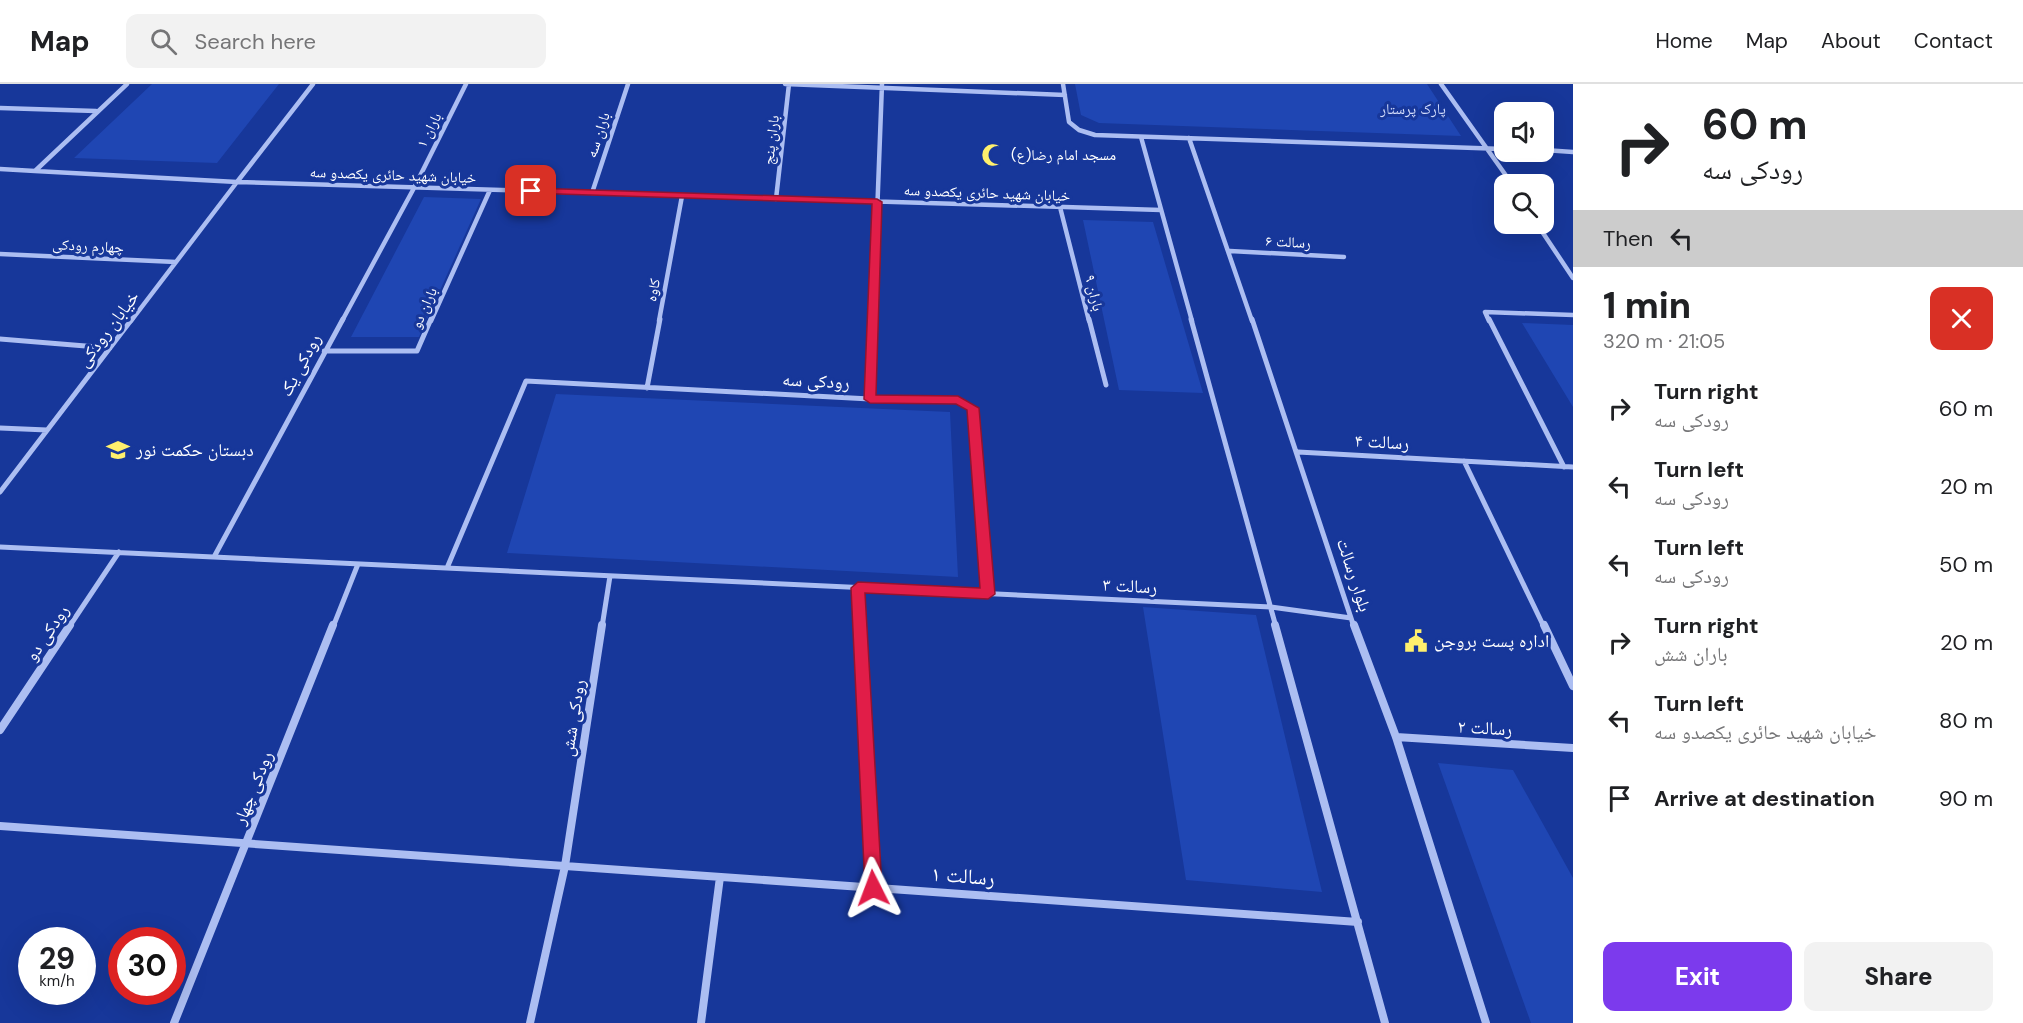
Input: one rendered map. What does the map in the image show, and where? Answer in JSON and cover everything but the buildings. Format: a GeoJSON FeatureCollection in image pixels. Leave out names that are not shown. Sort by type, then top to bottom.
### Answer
{"type":"FeatureCollection","features":[{"type":"Feature","properties":{"kind":"street"},"geometry":{"type":"LineString","coordinates":[[35,171],[127,84]]}},
{"type":"Feature","properties":{"kind":"street","name":"خیابان رودکی"},"geometry":{"type":"LineString","coordinates":[[0,492],[313,84]]}},
{"type":"Feature","properties":{"kind":"street","name":"باران ۱"},"geometry":{"type":"LineString","coordinates":[[414,188],[466,84]]}},
{"type":"Feature","properties":{"kind":"street","name":"باران سه"},"geometry":{"type":"LineString","coordinates":[[592,193],[628,84]]}},
{"type":"Feature","properties":{"kind":"street"},"geometry":{"type":"LineString","coordinates":[[787,84],[882,85],[1065,95]]}},
{"type":"Feature","properties":{"kind":"street","name":"باران پنج"},"geometry":{"type":"LineString","coordinates":[[776,199],[787,84]]}},
{"type":"Feature","properties":{"kind":"street"},"geometry":{"type":"LineString","coordinates":[[1063,84],[1069,122],[1079,130],[1095,135],[1494,148]]}},
{"type":"Feature","properties":{"kind":"street"},"geometry":{"type":"LineString","coordinates":[[1441,84],[1505,174]]}},
{"type":"Feature","properties":{"kind":"street"},"geometry":{"type":"LineString","coordinates":[[870,399],[882,85]]}},
{"type":"Feature","properties":{"kind":"street"},"geometry":{"type":"LineString","coordinates":[[0,108],[96,111]]}},
{"type":"Feature","properties":{"kind":"street"},"geometry":{"type":"LineString","coordinates":[[1141,136],[1385,1023]]}},
{"type":"Feature","properties":{"kind":"street","name":"بلوار رسالت"},"geometry":{"type":"LineString","coordinates":[[1189,138],[1298,452],[1351,618],[1395,737],[1486,1023]]}},
{"type":"Feature","properties":{"kind":"street"},"geometry":{"type":"LineString","coordinates":[[1554,151],[1573,152]]}},
{"type":"Feature","properties":{"kind":"street","name":"خیابان شهید حائری یکصدو سه"},"geometry":{"type":"LineString","coordinates":[[0,169],[237,182],[1161,210]]}},
{"type":"Feature","properties":{"kind":"street","name":"رودکی یک"},"geometry":{"type":"LineString","coordinates":[[214,557],[414,188]]}},
{"type":"Feature","properties":{"kind":"street","name":"باران دو"},"geometry":{"type":"LineString","coordinates":[[324,351],[417,351],[490,190]]}},
{"type":"Feature","properties":{"kind":"street","name":"کاوه"},"geometry":{"type":"LineString","coordinates":[[647,388],[682,196]]}},
{"type":"Feature","properties":{"kind":"street","name":"باران ۹"},"geometry":{"type":"LineString","coordinates":[[1060,207],[1106,385]]}},
{"type":"Feature","properties":{"kind":"street"},"geometry":{"type":"LineString","coordinates":[[1544,234],[1573,278]]}},
{"type":"Feature","properties":{"kind":"street","name":"رسالت ۶"},"geometry":{"type":"LineString","coordinates":[[1230,251],[1344,257]]}},
{"type":"Feature","properties":{"kind":"street","name":"چهارم رودکی"},"geometry":{"type":"LineString","coordinates":[[0,254],[176,262]]}},
{"type":"Feature","properties":{"kind":"street"},"geometry":{"type":"LineString","coordinates":[[1564,467],[1485,312],[1573,315]]}},
{"type":"Feature","properties":{"kind":"street"},"geometry":{"type":"LineString","coordinates":[[0,339],[110,348]]}},
{"type":"Feature","properties":{"kind":"street","name":"رودکی سه"},"geometry":{"type":"LineString","coordinates":[[447,568],[526,381],[870,399],[958,400],[973,408],[988,594]]}},
{"type":"Feature","properties":{"kind":"street"},"geometry":{"type":"LineString","coordinates":[[0,428],[48,430]]}},
{"type":"Feature","properties":{"kind":"street","name":"رسالت ۴"},"geometry":{"type":"LineString","coordinates":[[1298,452],[1573,467]]}},
{"type":"Feature","properties":{"kind":"street"},"geometry":{"type":"LineString","coordinates":[[1464,461],[1573,686]]}},
{"type":"Feature","properties":{"kind":"street"},"geometry":{"type":"LineString","coordinates":[[0,546],[988,594]]}},
{"type":"Feature","properties":{"kind":"street","name":"رودکی دو"},"geometry":{"type":"LineString","coordinates":[[0,730],[119,552]]}},
{"type":"Feature","properties":{"kind":"street","name":"رودکی چهار"},"geometry":{"type":"LineString","coordinates":[[174,1023],[358,564]]}},
{"type":"Feature","properties":{"kind":"street","name":"رودکی شش"},"geometry":{"type":"LineString","coordinates":[[530,1023],[565,866],[610,576]]}},
{"type":"Feature","properties":{"kind":"street"},"geometry":{"type":"LineString","coordinates":[[858,588],[873,888]]}},
{"type":"Feature","properties":{"kind":"street","name":"رسالت ۳"},"geometry":{"type":"LineString","coordinates":[[988,594],[1271,608],[1351,618]]}},
{"type":"Feature","properties":{"kind":"street","name":"رسالت ۲"},"geometry":{"type":"LineString","coordinates":[[1395,737],[1573,748]]}},
{"type":"Feature","properties":{"kind":"street","name":"رسالت ۱"},"geometry":{"type":"LineString","coordinates":[[0,826],[1358,922]]}},
{"type":"Feature","properties":{"kind":"street"},"geometry":{"type":"LineString","coordinates":[[701,1023],[720,877]]}},
{"type":"Feature","properties":{"kind":"green space"},"geometry":{"type":"Polygon","coordinates":[[[152,84],[279,84],[217,163],[74,158],[152,84]]]}},
{"type":"Feature","properties":{"kind":"green space","name":"پارک پرستار"},"geometry":{"type":"Polygon","coordinates":[[[1075,84],[1427,84],[1461,136],[1099,123],[1081,115],[1075,84]]]}},
{"type":"Feature","properties":{"kind":"green space"},"geometry":{"type":"Polygon","coordinates":[[[424,197],[481,199],[419,337],[351,337],[424,197]]]}},
{"type":"Feature","properties":{"kind":"green space"},"geometry":{"type":"Polygon","coordinates":[[[1083,220],[1153,222],[1203,393],[1119,390],[1083,220]]]}},
{"type":"Feature","properties":{"kind":"green space"},"geometry":{"type":"Polygon","coordinates":[[[1522,323],[1573,325],[1573,407],[1522,323]]]}},
{"type":"Feature","properties":{"kind":"green space"},"geometry":{"type":"Polygon","coordinates":[[[556,394],[950,412],[958,577],[507,553],[556,394]]]}},
{"type":"Feature","properties":{"kind":"green space"},"geometry":{"type":"Polygon","coordinates":[[[1143,607],[1256,615],[1322,892],[1186,880],[1143,607]]]}},
{"type":"Feature","properties":{"kind":"green space"},"geometry":{"type":"Polygon","coordinates":[[[1438,763],[1513,770],[1573,878],[1573,1023],[1531,1023],[1438,763]]]}},
{"type":"Feature","properties":{"kind":"place","name":"مسجد امام رضا(ع)"},"geometry":{"type":"Point","coordinates":[993,155]}},
{"type":"Feature","properties":{"kind":"place","name":"دبستان حکمت نور"},"geometry":{"type":"Point","coordinates":[118,450]}},
{"type":"Feature","properties":{"kind":"place","name":"اداره پست بروجن"},"geometry":{"type":"Point","coordinates":[1416,641]}},
{"type":"Feature","properties":{"kind":"route"},"geometry":{"type":"LineString","coordinates":[[531,191],[877,202],[870,399],[958,400],[973,408],[988,594],[858,588],[873,888]]}}]}
